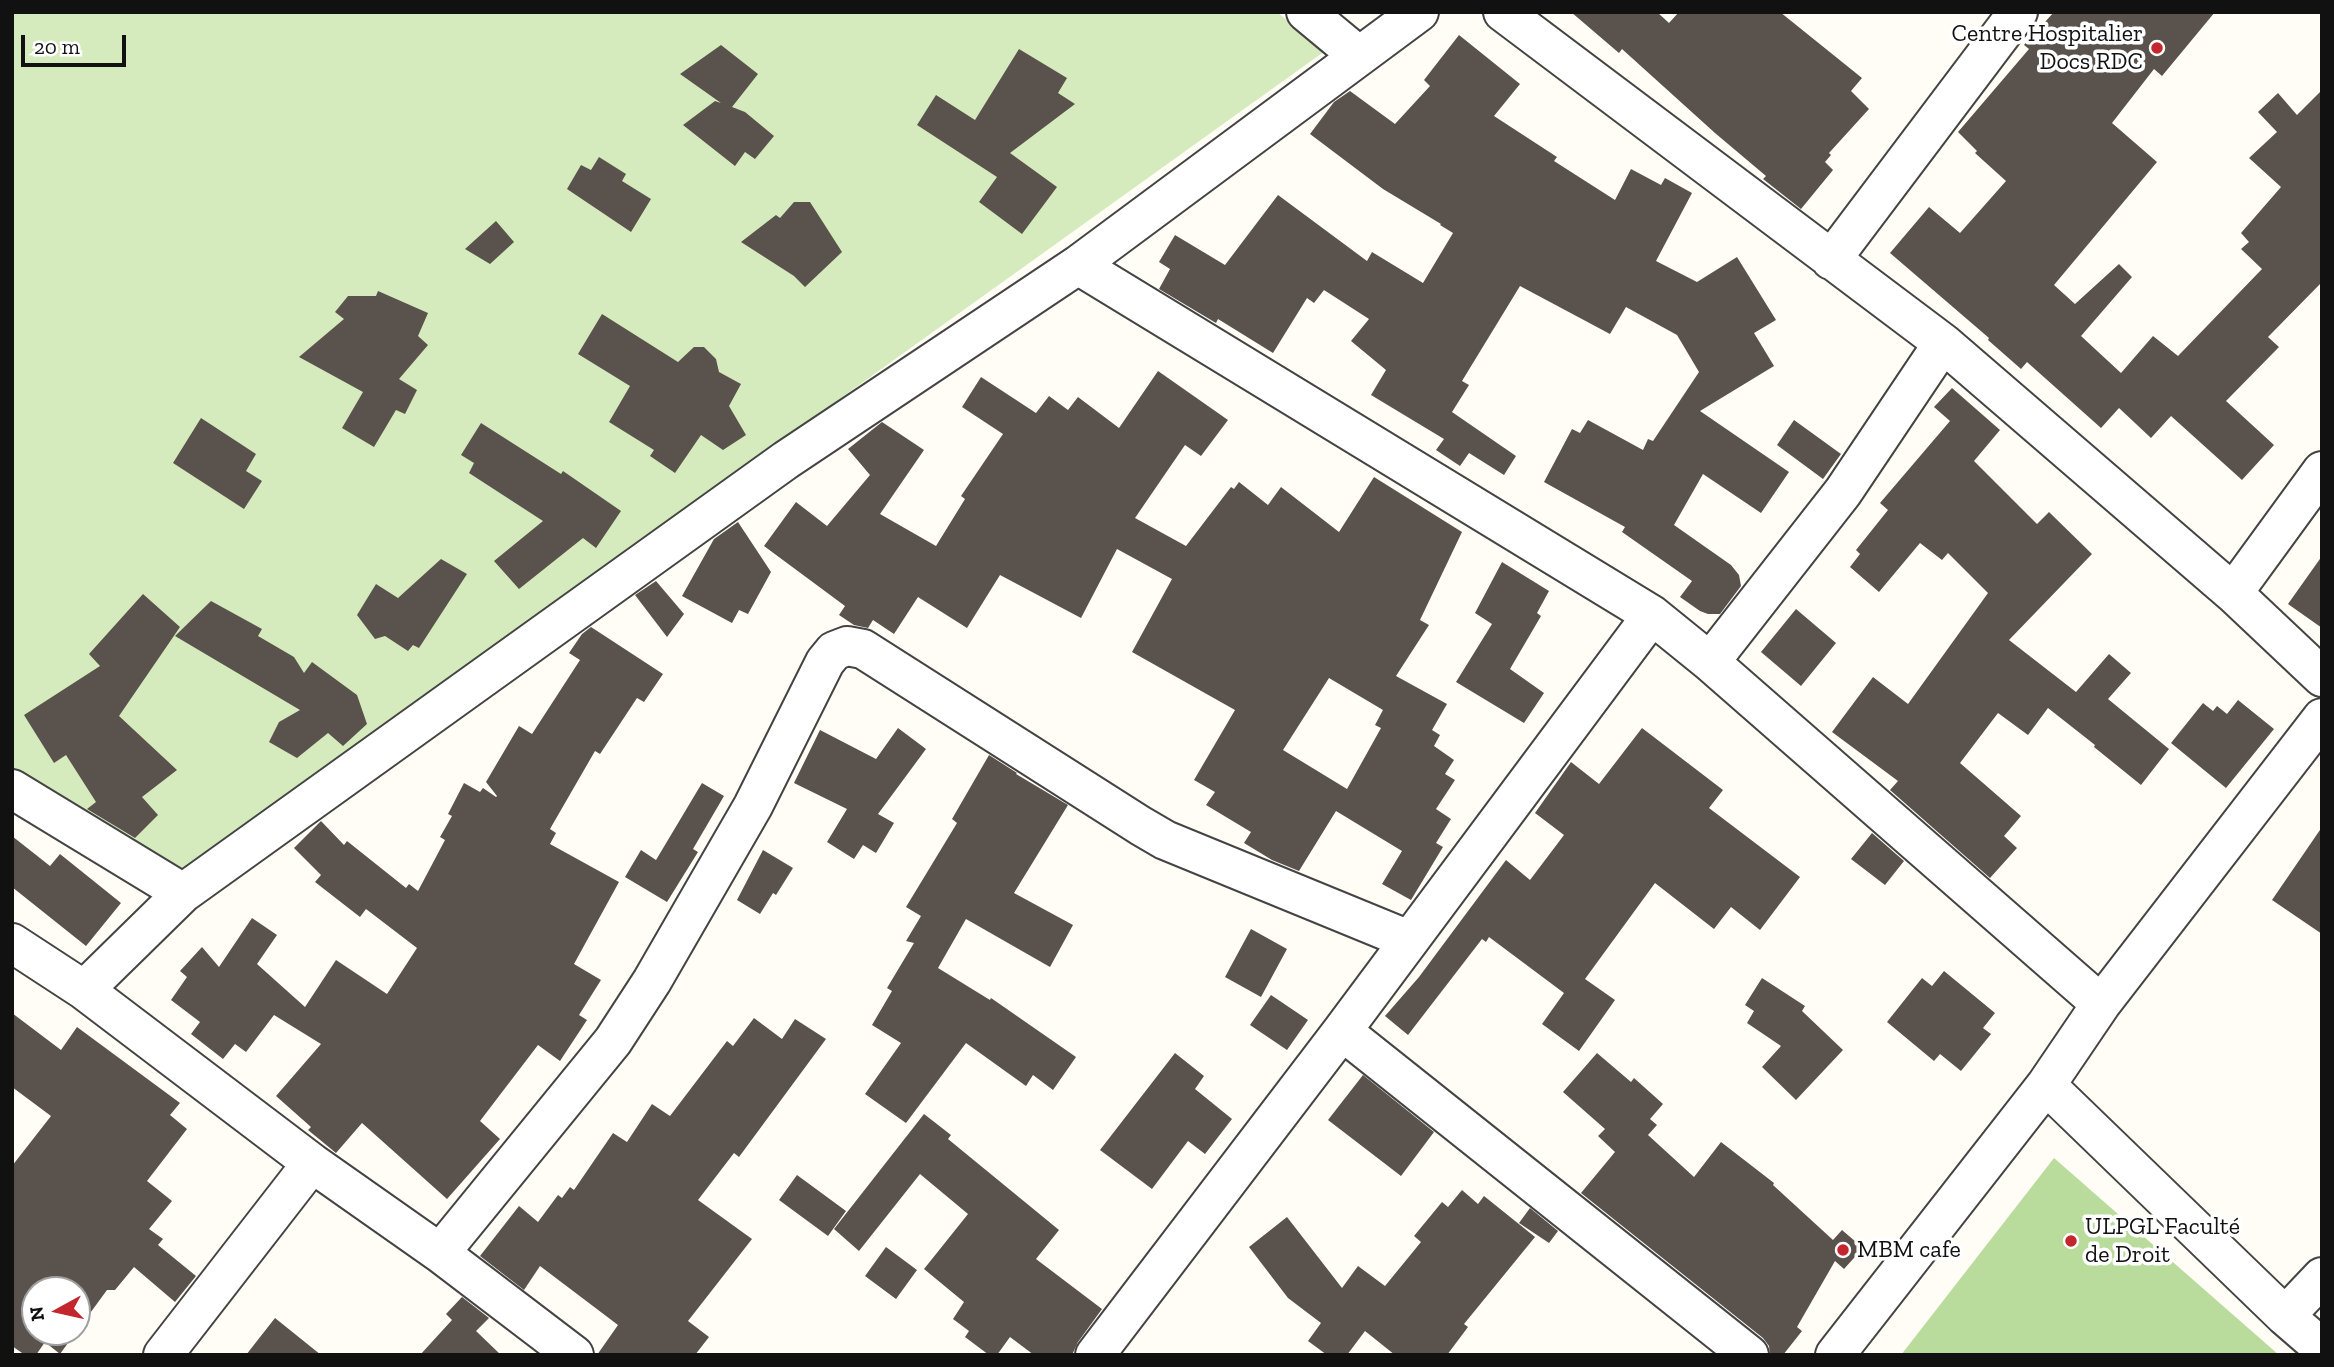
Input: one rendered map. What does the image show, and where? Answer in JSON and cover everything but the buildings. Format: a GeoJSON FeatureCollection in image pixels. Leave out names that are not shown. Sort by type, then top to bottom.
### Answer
{"type":"FeatureCollection","features":[{"type":"Feature","properties":{"kind":"street"},"geometry":{"type":"LineString","coordinates":[[1306,12],[1359,56]]}},
{"type":"Feature","properties":{"kind":"street"},"geometry":{"type":"LineString","coordinates":[[84,990],[183,893],[786,460],[1078,265],[1419,12]]}},
{"type":"Feature","properties":{"kind":"street"},"geometry":{"type":"LineString","coordinates":[[1503,12],[1943,343],[2233,593],[2322,677]]}},
{"type":"Feature","properties":{"kind":"street"},"geometry":{"type":"LineString","coordinates":[[1831,260],[2018,12]]}},
{"type":"Feature","properties":{"kind":"street"},"geometry":{"type":"LineString","coordinates":[[1078,265],[1652,615],[1710,662],[2101,1003]]}},
{"type":"Feature","properties":{"kind":"street"},"geometry":{"type":"LineString","coordinates":[[1710,662],[1843,492],[1943,343]]}},
{"type":"Feature","properties":{"kind":"street"},"geometry":{"type":"LineString","coordinates":[[2233,593],[2322,471]]}},
{"type":"Feature","properties":{"kind":"street"},"geometry":{"type":"LineString","coordinates":[[1096,1355],[1652,615]]}},
{"type":"Feature","properties":{"kind":"street"},"geometry":{"type":"LineString","coordinates":[[440,1253],[613,1041],[664,960],[753,806],[825,662],[834,652],[847,646],[863,649],[1140,826],[1165,839],[1409,940]]}},
{"type":"Feature","properties":{"kind":"street"},"geometry":{"type":"LineString","coordinates":[[1835,1355],[2046,1085],[2101,1003],[2322,718]]}},
{"type":"Feature","properties":{"kind":"street"},"geometry":{"type":"LineString","coordinates":[[12,789],[183,893]]}},
{"type":"Feature","properties":{"kind":"street"},"geometry":{"type":"LineString","coordinates":[[15,950],[84,990],[312,1163],[440,1253],[574,1355]]}},
{"type":"Feature","properties":{"kind":"street"},"geometry":{"type":"LineString","coordinates":[[1342,1031],[1749,1355]]}},
{"type":"Feature","properties":{"kind":"street"},"geometry":{"type":"LineString","coordinates":[[2046,1085],[2285,1316],[2322,1348]]}},
{"type":"Feature","properties":{"kind":"street"},"geometry":{"type":"LineString","coordinates":[[163,1355],[312,1163]]}},
{"type":"Feature","properties":{"kind":"street"},"geometry":{"type":"LineString","coordinates":[[2285,1316],[2322,1276]]}},
{"type":"Feature","properties":{"kind":"green space"},"geometry":{"type":"Polygon","coordinates":[[[12,12],[1277,12],[1325,51],[181,871],[12,768],[12,12]]]}},
{"type":"Feature","properties":{"kind":"green space","name":"ULPGL Faculté de Droit"},"geometry":{"type":"Polygon","coordinates":[[[2054,1158],[2279,1355],[1901,1355],[2054,1158]]]}},
{"type":"Feature","properties":{"kind":"place","name":"Centre Hospitalier Docs RDC"},"geometry":{"type":"Point","coordinates":[2157,48]}},
{"type":"Feature","properties":{"kind":"place","name":"ULPGL Faculté de Droit"},"geometry":{"type":"Point","coordinates":[2071,1241]}},
{"type":"Feature","properties":{"kind":"place","name":"MBM cafe"},"geometry":{"type":"Point","coordinates":[1843,1250]}}]}
